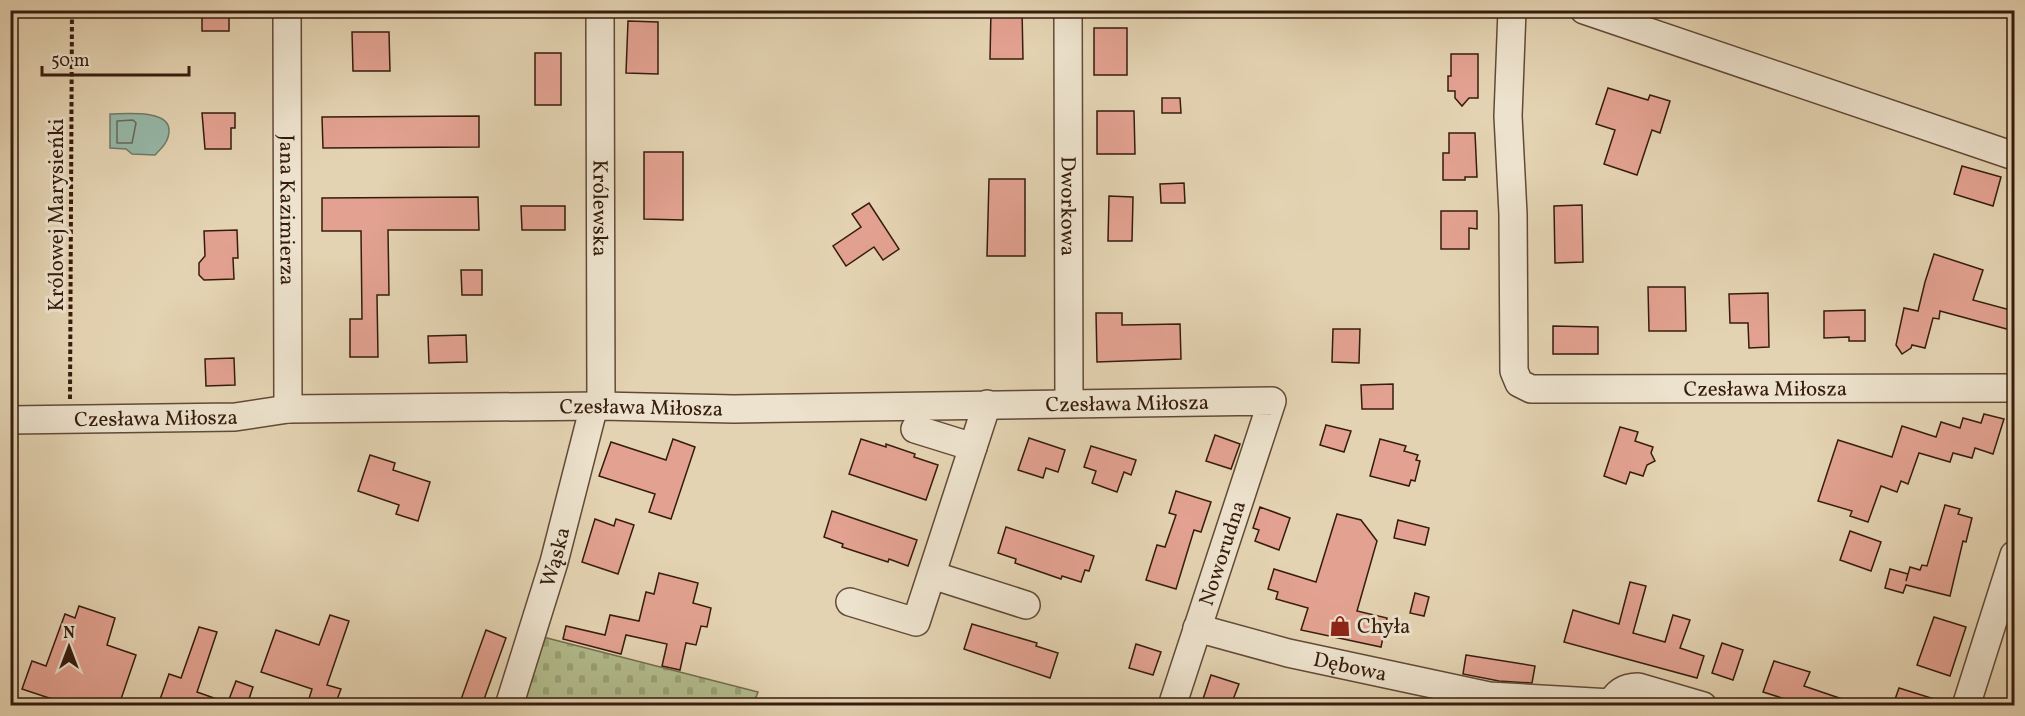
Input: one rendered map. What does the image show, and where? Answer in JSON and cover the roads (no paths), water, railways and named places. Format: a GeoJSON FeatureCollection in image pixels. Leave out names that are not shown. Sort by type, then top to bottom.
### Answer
{"type":"FeatureCollection","features":[{"type":"Feature","properties":{"kind":"street","name":"Jana Kazimierza"},"geometry":{"type":"LineString","coordinates":[[287,10],[288,409]]}},
{"type":"Feature","properties":{"kind":"street","name":"Królewska"},"geometry":{"type":"LineString","coordinates":[[597,406],[600,10]]}},
{"type":"Feature","properties":{"kind":"street","name":"Dworkowa"},"geometry":{"type":"LineString","coordinates":[[1068,10],[1069,403]]}},
{"type":"Feature","properties":{"kind":"street","name":"Czesława Miłosza"},"geometry":{"type":"LineString","coordinates":[[1512,10],[1508,116],[1513,214],[1514,371],[1519,383],[1531,389],[2014,388]]}},
{"type":"Feature","properties":{"kind":"street"},"geometry":{"type":"LineString","coordinates":[[1584,10],[2014,156]]}},
{"type":"Feature","properties":{"kind":"street","name":"Czesława Miłosza"},"geometry":{"type":"LineString","coordinates":[[10,420],[235,417],[288,409],[597,406],[734,409],[1272,401]]}},
{"type":"Feature","properties":{"kind":"street","name":"Noworudna"},"geometry":{"type":"LineString","coordinates":[[1172,705],[1272,401]]}},
{"type":"Feature","properties":{"kind":"street"},"geometry":{"type":"LineString","coordinates":[[850,602],[916,622],[987,404]]}},
{"type":"Feature","properties":{"kind":"street","name":"Wąska"},"geometry":{"type":"LineString","coordinates":[[509,705],[554,562],[597,406]]}},
{"type":"Feature","properties":{"kind":"street"},"geometry":{"type":"LineString","coordinates":[[915,429],[974,447]]}},
{"type":"Feature","properties":{"kind":"street"},"geometry":{"type":"LineString","coordinates":[[1966,705],[2014,555]]}},
{"type":"Feature","properties":{"kind":"street"},"geometry":{"type":"LineString","coordinates":[[932,575],[1026,605]]}},
{"type":"Feature","properties":{"kind":"street","name":"Dębowa"},"geometry":{"type":"LineString","coordinates":[[1197,628],[1300,656],[1487,701],[1611,704]]}},
{"type":"Feature","properties":{"kind":"street"},"geometry":{"type":"LineString","coordinates":[[1611,704],[1618,693],[1628,687],[1638,687],[1703,705]]}},
{"type":"Feature","properties":{"kind":"water"},"geometry":{"type":"Polygon","coordinates":[[[110,114],[155,116],[167,124],[169,135],[163,147],[155,155],[132,154],[126,149],[110,148],[110,114]]]}},
{"type":"Feature","properties":{"kind":"place","name":"Chyła"},"geometry":{"type":"Point","coordinates":[1340,626]}}]}
